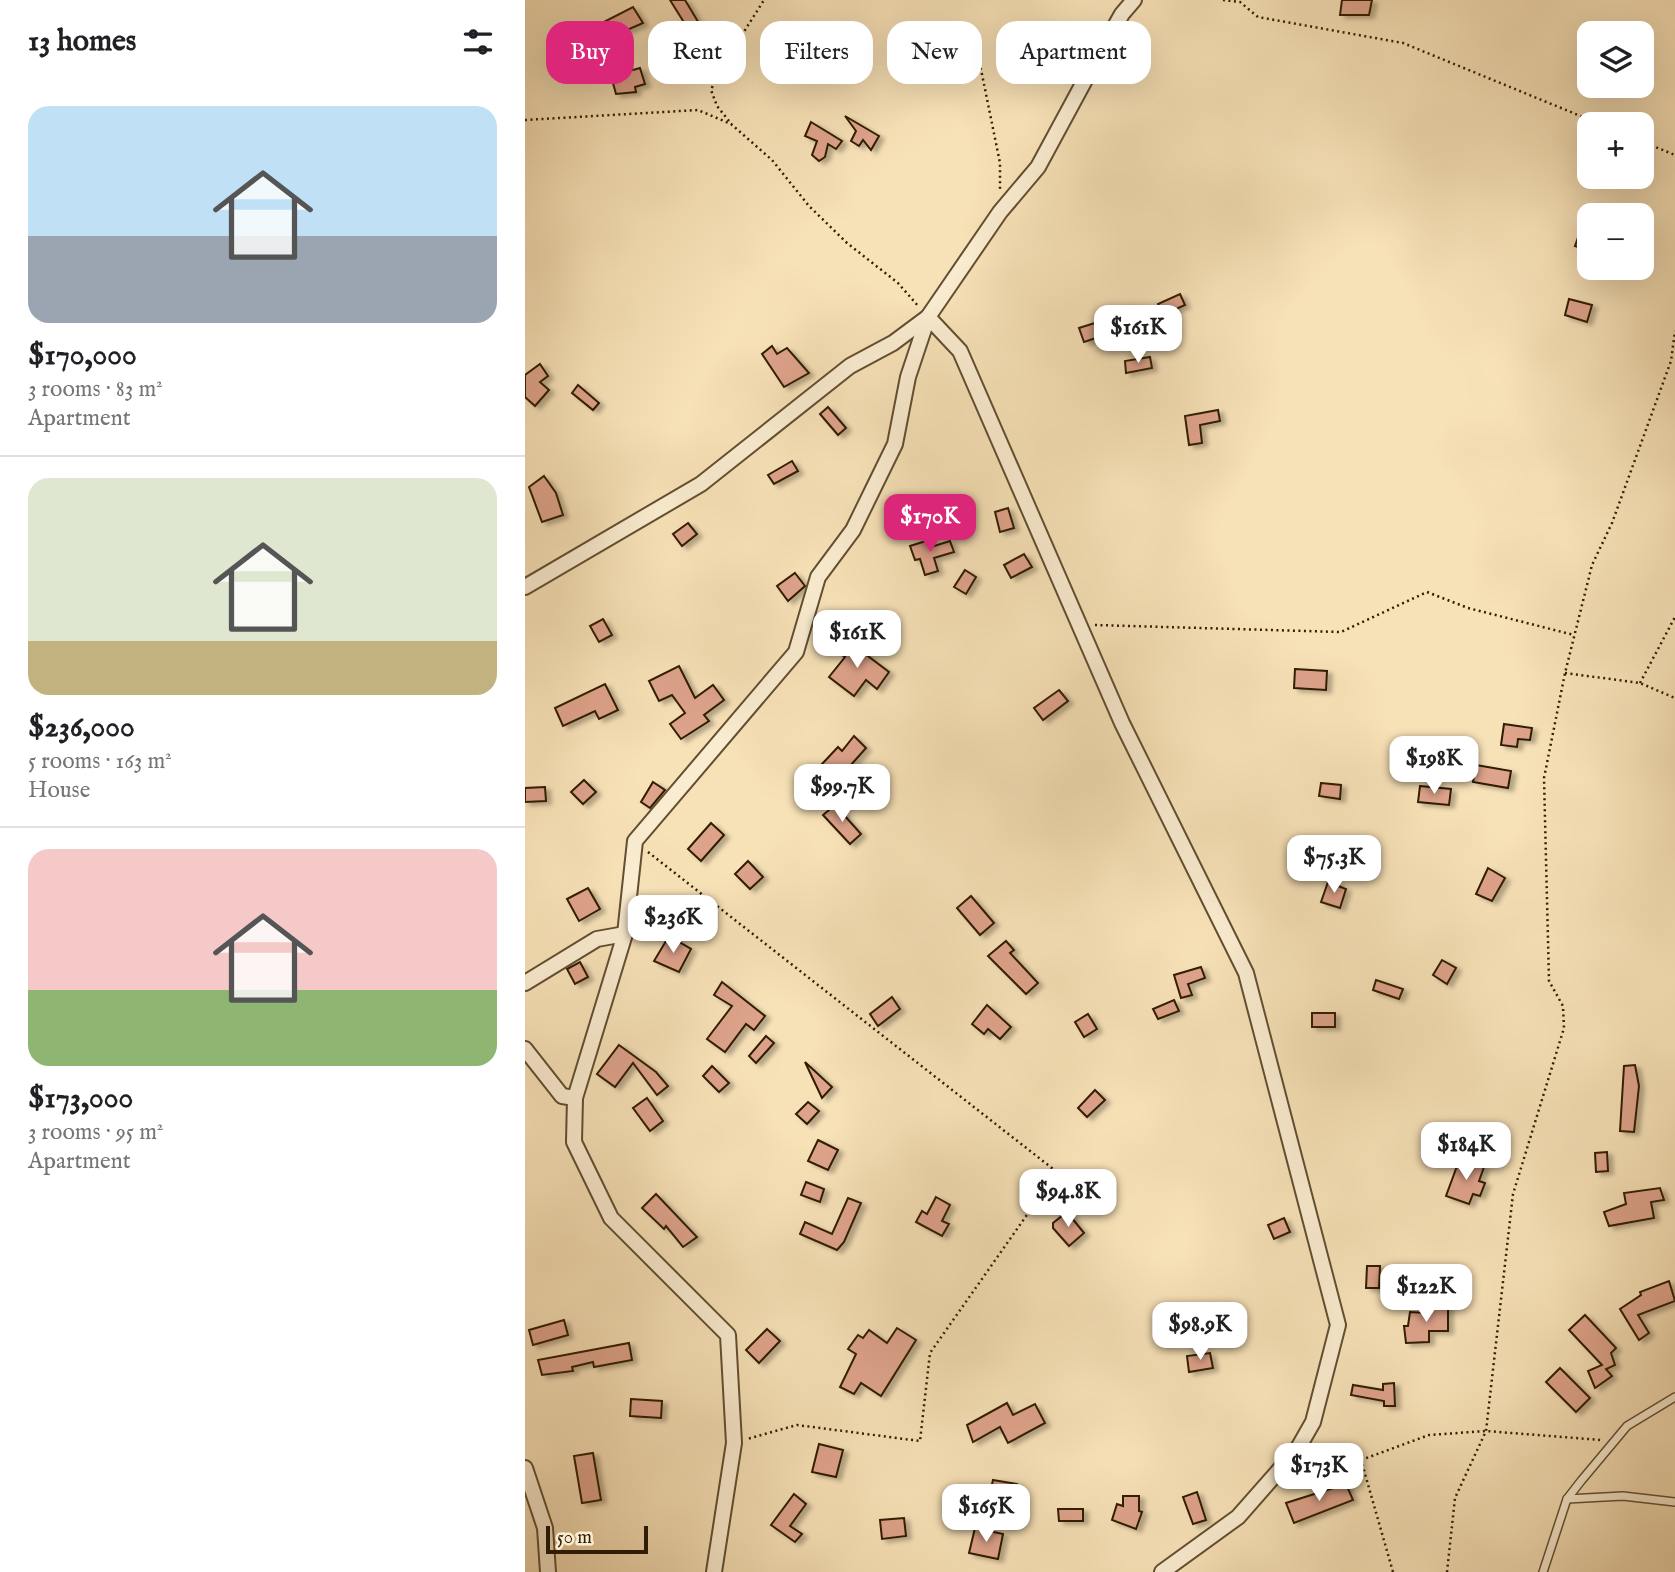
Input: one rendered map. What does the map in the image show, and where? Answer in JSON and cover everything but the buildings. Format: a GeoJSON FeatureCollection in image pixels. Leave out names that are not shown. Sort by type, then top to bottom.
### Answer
{"type":"FeatureCollection","features":[{"type":"Feature","properties":{"kind":"street"},"geometry":{"type":"LineString","coordinates":[[714,1572],[734,1443],[728,1335],[611,1218],[573,1142],[575,1098],[625,934],[635,841],[796,652],[818,577],[853,530],[895,444],[908,377],[927,317],[1000,212],[1038,167],[1092,67],[1122,15],[1134,0]]}},
{"type":"Feature","properties":{"kind":"street"},"geometry":{"type":"LineString","coordinates":[[525,587],[701,484],[851,366],[893,343],[927,317]]}},
{"type":"Feature","properties":{"kind":"street"},"geometry":{"type":"LineString","coordinates":[[927,317],[960,351],[1122,723],[1246,973],[1338,1325],[1313,1422],[1297,1450],[1238,1517],[1162,1572]]}},
{"type":"Feature","properties":{"kind":"street"},"geometry":{"type":"LineString","coordinates":[[525,983],[597,939],[625,934]]}},
{"type":"Feature","properties":{"kind":"street"},"geometry":{"type":"LineString","coordinates":[[525,1049],[562,1096],[575,1098]]}},
{"type":"Feature","properties":{"kind":"street"},"geometry":{"type":"LineString","coordinates":[[525,1468],[545,1528],[548,1572]]}},
{"type":"Feature","properties":{"kind":"lane"},"geometry":{"type":"LineString","coordinates":[[1543,1572],[1567,1499],[1612,1441],[1641,1415],[1675,1397]]}},
{"type":"Feature","properties":{"kind":"lane"},"geometry":{"type":"LineString","coordinates":[[1567,1499],[1623,1496],[1675,1502]]}},
{"type":"Feature","properties":{"kind":"path"},"geometry":{"type":"LineString","coordinates":[[764,0],[718,73],[711,90],[717,106],[731,124],[772,160],[809,206],[847,243],[898,283],[927,317]]}},
{"type":"Feature","properties":{"kind":"path"},"geometry":{"type":"LineString","coordinates":[[1223,0],[1240,2],[1258,17],[1403,43],[1577,115]]}},
{"type":"Feature","properties":{"kind":"path"},"geometry":{"type":"LineString","coordinates":[[982,74],[1000,163],[1000,212]]}},
{"type":"Feature","properties":{"kind":"path"},"geometry":{"type":"LineString","coordinates":[[525,120],[698,110],[731,124]]}},
{"type":"Feature","properties":{"kind":"path"},"geometry":{"type":"LineString","coordinates":[[1654,146],[1675,155]]}},
{"type":"Feature","properties":{"kind":"path"},"geometry":{"type":"LineString","coordinates":[[1447,1572],[1455,1498],[1486,1431],[1513,1194],[1563,1028],[1563,1006],[1549,981],[1544,778],[1565,673],[1593,565],[1612,523],[1671,361],[1675,331]]}},
{"type":"Feature","properties":{"kind":"path"},"geometry":{"type":"LineString","coordinates":[[1081,625],[1341,632],[1427,592],[1468,608],[1574,635]]}},
{"type":"Feature","properties":{"kind":"path"},"geometry":{"type":"LineString","coordinates":[[1640,683],[1675,617]]}},
{"type":"Feature","properties":{"kind":"path"},"geometry":{"type":"LineString","coordinates":[[1565,673],[1640,683],[1675,698]]}},
{"type":"Feature","properties":{"kind":"path"},"geometry":{"type":"LineString","coordinates":[[635,841],[1057,1172],[930,1353],[920,1441],[797,1425],[734,1443]]}},
{"type":"Feature","properties":{"kind":"path"},"geometry":{"type":"LineString","coordinates":[[1297,1450],[1361,1460],[1429,1435],[1486,1431],[1612,1441]]}},
{"type":"Feature","properties":{"kind":"path"},"geometry":{"type":"LineString","coordinates":[[1361,1460],[1393,1572]]}}]}
